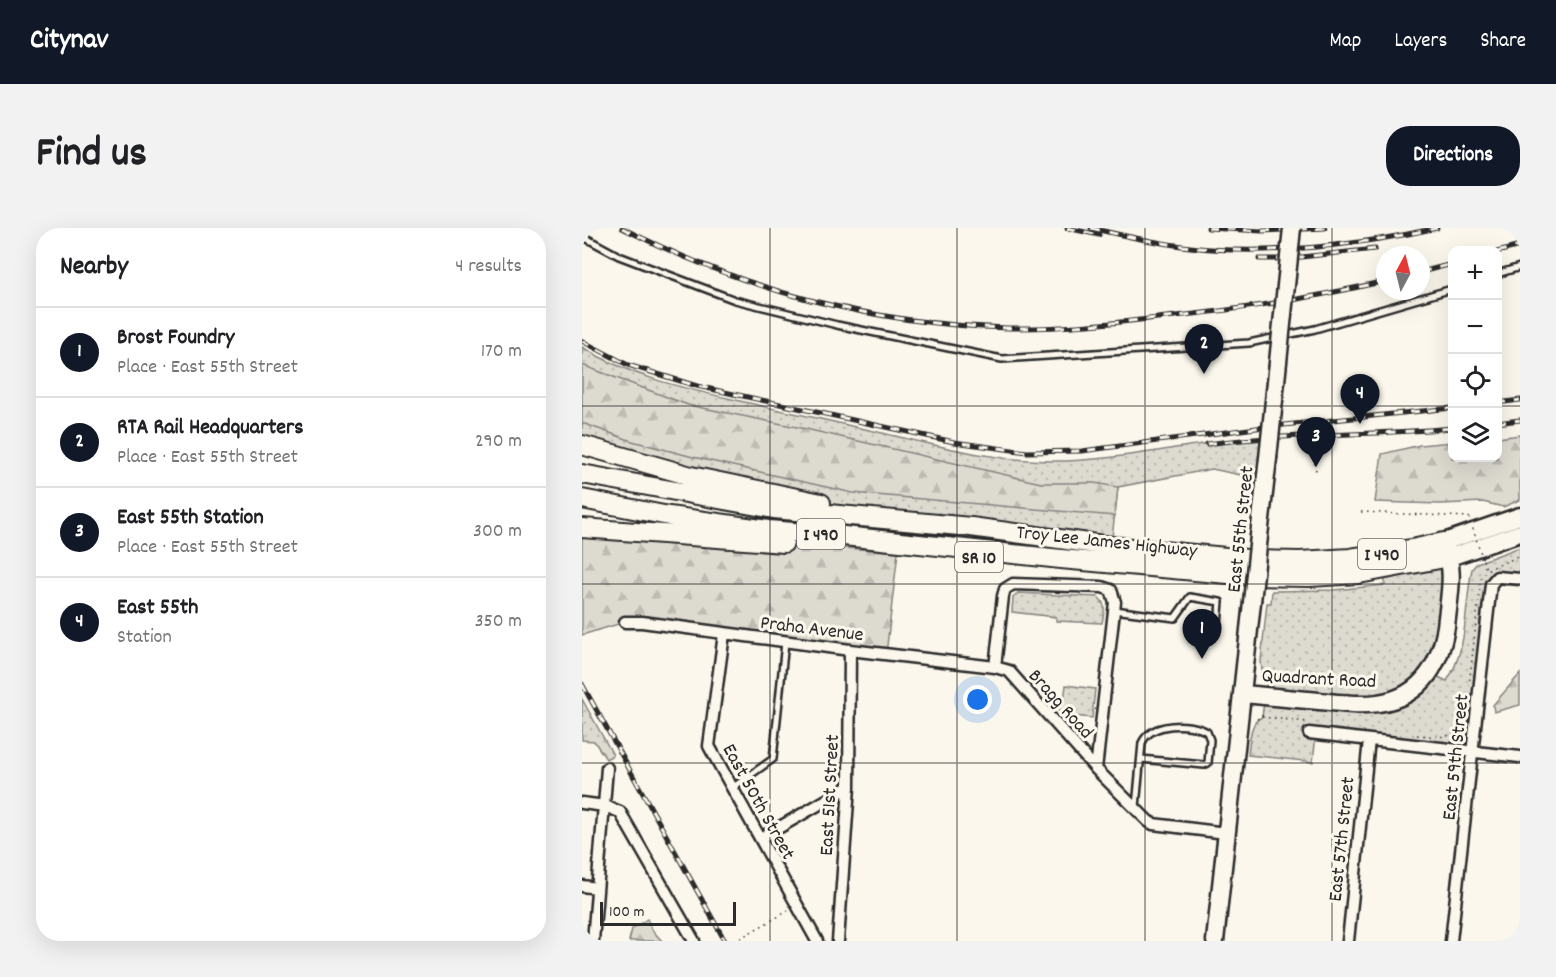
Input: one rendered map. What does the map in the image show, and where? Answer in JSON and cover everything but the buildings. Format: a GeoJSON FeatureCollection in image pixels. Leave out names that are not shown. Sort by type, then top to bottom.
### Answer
{"type":"FeatureCollection","features":[{"type":"Feature","properties":{"kind":"highway","name":"SR 10"},"geometry":{"type":"LineString","coordinates":[[582,445],[749,490],[971,527]]}},
{"type":"Feature","properties":{"kind":"highway","name":"Troy Lee James Highway"},"geometry":{"type":"LineString","coordinates":[[582,474],[774,509],[971,527],[1111,546],[1268,561],[1350,558],[1412,549],[1447,549]]}},
{"type":"Feature","properties":{"kind":"highway","name":"Troy Lee James Highway"},"geometry":{"type":"LineString","coordinates":[[582,499],[669,516],[768,530],[1226,574],[1294,577],[1359,574],[1447,549]]}},
{"type":"Feature","properties":{"kind":"highway","name":"SR 10"},"geometry":{"type":"LineString","coordinates":[[582,528],[968,556],[1061,559]]}},
{"type":"Feature","properties":{"kind":"highway"},"geometry":{"type":"LineString","coordinates":[[582,536],[673,535]]}},
{"type":"Feature","properties":{"kind":"main road","name":"East 55th Street"},"geometry":{"type":"LineString","coordinates":[[1215,941],[1292,228]]}},
{"type":"Feature","properties":{"kind":"main road"},"geometry":{"type":"LineString","coordinates":[[1447,549],[1520,516]]}},
{"type":"Feature","properties":{"kind":"main road"},"geometry":{"type":"LineString","coordinates":[[1447,549],[1520,533]]}},
{"type":"Feature","properties":{"kind":"main road","name":"Quadrant Road"},"geometry":{"type":"LineString","coordinates":[[1242,694],[1365,704],[1386,702],[1407,693],[1429,673],[1443,647],[1452,571],[1447,549]]}},
{"type":"Feature","properties":{"kind":"street","name":"East 59th Street"},"geometry":{"type":"LineString","coordinates":[[1451,941],[1491,587],[1495,578],[1520,579]]}},
{"type":"Feature","properties":{"kind":"street"},"geometry":{"type":"LineString","coordinates":[[995,667],[1005,589],[1013,584],[1102,587],[1111,590],[1115,602],[1096,769]]}},
{"type":"Feature","properties":{"kind":"street","name":"Praha Avenue"},"geometry":{"type":"LineString","coordinates":[[625,622],[642,622],[995,667]]}},
{"type":"Feature","properties":{"kind":"street","name":"East 50th Street"},"geometry":{"type":"LineString","coordinates":[[724,634],[709,746],[817,941]]}},
{"type":"Feature","properties":{"kind":"street","name":"East 51st Street"},"geometry":{"type":"LineString","coordinates":[[838,941],[849,787],[850,650]]}},
{"type":"Feature","properties":{"kind":"street","name":"Bragg Road"},"geometry":{"type":"LineString","coordinates":[[995,667],[1009,671],[1096,769],[1153,824],[1226,833]]}},
{"type":"Feature","properties":{"kind":"street"},"geometry":{"type":"LineString","coordinates":[[1309,733],[1520,757]]}},
{"type":"Feature","properties":{"kind":"street","name":"East 57th Street"},"geometry":{"type":"LineString","coordinates":[[1348,941],[1369,740]]}},
{"type":"Feature","properties":{"kind":"street"},"geometry":{"type":"LineString","coordinates":[[593,941],[606,806],[607,768]]}},
{"type":"Feature","properties":{"kind":"street"},"geometry":{"type":"LineString","coordinates":[[761,838],[849,787]]}},
{"type":"Feature","properties":{"kind":"street"},"geometry":{"type":"LineString","coordinates":[[582,803],[606,806],[620,812],[693,941]]}},
{"type":"Feature","properties":{"kind":"street"},"geometry":{"type":"LineString","coordinates":[[582,886],[597,888]]}},
{"type":"Feature","properties":{"kind":"lane"},"geometry":{"type":"LineString","coordinates":[[582,236],[619,256],[735,300],[837,326],[1002,359],[1249,343],[1315,329],[1448,290]]}},
{"type":"Feature","properties":{"kind":"lane"},"geometry":{"type":"LineString","coordinates":[[1502,272],[1520,267]]}},
{"type":"Feature","properties":{"kind":"lane"},"geometry":{"type":"LineString","coordinates":[[1114,610],[1175,618],[1190,597],[1220,602],[1218,625]]}},
{"type":"Feature","properties":{"kind":"lane"},"geometry":{"type":"LineString","coordinates":[[732,788],[772,759],[785,642]]}},
{"type":"Feature","properties":{"kind":"lane"},"geometry":{"type":"LineString","coordinates":[[1136,808],[1141,759],[1145,737],[1154,731],[1174,726],[1201,728],[1208,732],[1210,740],[1208,763],[1204,765],[1141,759]]}},
{"type":"Feature","properties":{"kind":"path"},"geometry":{"type":"LineString","coordinates":[[1311,426],[1316,471]]}},
{"type":"Feature","properties":{"kind":"path"},"geometry":{"type":"LineString","coordinates":[[1361,512],[1469,517],[1486,570]]}},
{"type":"Feature","properties":{"kind":"path"},"geometry":{"type":"LineString","coordinates":[[1262,717],[1263,710]]}},
{"type":"Feature","properties":{"kind":"path"},"geometry":{"type":"LineString","coordinates":[[1257,719],[1269,718]]}},
{"type":"Feature","properties":{"kind":"path"},"geometry":{"type":"LineString","coordinates":[[735,941],[790,910]]}},
{"type":"Feature","properties":{"kind":"green space"},"geometry":{"type":"Polygon","coordinates":[[[582,347],[618,366],[676,386],[1002,458],[1053,461],[1107,458],[1216,442],[1270,438],[1265,480],[1212,469],[1118,487],[1111,546],[805,500],[582,445],[582,347]]]}},
{"type":"Feature","properties":{"kind":"green space"},"geometry":{"type":"Polygon","coordinates":[[[582,365],[688,405],[797,427],[1041,483],[1094,483],[1118,487],[1115,516],[853,493],[632,441],[582,423],[582,365]]]}},
{"type":"Feature","properties":{"kind":"green space"},"geometry":{"type":"Polygon","coordinates":[[[1520,435],[1520,500],[1503,507],[1483,502],[1441,504],[1375,502],[1382,454],[1420,445],[1448,442],[1448,462],[1502,462],[1502,437],[1520,435]]]}},
{"type":"Feature","properties":{"kind":"green space"},"geometry":{"type":"Polygon","coordinates":[[[673,535],[898,552],[886,654],[625,622],[582,635],[582,536],[673,535]]]}},
{"type":"Feature","properties":{"kind":"green space"},"geometry":{"type":"Polygon","coordinates":[[[1520,547],[1520,579],[1497,577],[1472,752],[1316,734],[1313,762],[1248,755],[1252,728],[1262,717],[1267,679],[1262,670],[1261,661],[1267,603],[1271,603],[1272,591],[1334,590],[1385,585],[1384,570],[1451,561],[1429,673],[1447,681],[1454,668],[1462,641],[1472,569],[1477,563],[1520,547]]]}},
{"type":"Feature","properties":{"kind":"green space"},"geometry":{"type":"Polygon","coordinates":[[[1018,593],[1098,597],[1104,606],[1102,623],[1056,621],[1056,617],[1012,612],[1013,598],[1018,593]]]}},
{"type":"Feature","properties":{"kind":"green space"},"geometry":{"type":"Polygon","coordinates":[[[1520,674],[1520,705],[1494,712],[1493,705],[1520,674]]]}},
{"type":"Feature","properties":{"kind":"green space"},"geometry":{"type":"Polygon","coordinates":[[[1066,685],[1095,689],[1092,718],[1063,715],[1048,700],[1064,701],[1066,685]]]}},
{"type":"Feature","properties":{"kind":"green space"},"geometry":{"type":"Polygon","coordinates":[[[582,699],[613,755],[606,759],[594,741],[582,740],[582,699]]]}},
{"type":"Feature","properties":{"kind":"green space"},"geometry":{"type":"Polygon","coordinates":[[[647,919],[653,931],[662,941],[629,941],[632,929],[647,919]]]}},
{"type":"Feature","properties":{"kind":"railway"},"geometry":{"type":"LineString","coordinates":[[622,228],[715,269],[809,300],[858,311],[957,325],[1008,328],[1068,327],[1221,311],[1276,303],[1376,283]]}},
{"type":"Feature","properties":{"kind":"railway"},"geometry":{"type":"LineString","coordinates":[[1067,228],[1099,235]]}},
{"type":"Feature","properties":{"kind":"railway"},"geometry":{"type":"LineString","coordinates":[[1091,228],[1178,245],[1250,250],[1346,244],[1437,228]]}},
{"type":"Feature","properties":{"kind":"railway"},"geometry":{"type":"LineString","coordinates":[[1208,228],[1262,231],[1325,228]]}},
{"type":"Feature","properties":{"kind":"railway"},"geometry":{"type":"LineString","coordinates":[[1502,251],[1520,246]]}},
{"type":"Feature","properties":{"kind":"railway"},"geometry":{"type":"LineString","coordinates":[[1259,259],[1283,259],[1375,249]]}},
{"type":"Feature","properties":{"kind":"railway"},"geometry":{"type":"LineString","coordinates":[[1430,270],[1448,265]]}},
{"type":"Feature","properties":{"kind":"railway"},"geometry":{"type":"LineString","coordinates":[[582,341],[628,365],[697,386],[954,442],[1027,452],[1082,451],[1264,427],[1448,408]]}},
{"type":"Feature","properties":{"kind":"railway"},"geometry":{"type":"LineString","coordinates":[[1502,402],[1520,400]]}},
{"type":"Feature","properties":{"kind":"railway"},"geometry":{"type":"LineString","coordinates":[[1502,422],[1520,420]]}},
{"type":"Feature","properties":{"kind":"railway"},"geometry":{"type":"LineString","coordinates":[[1207,444],[1237,440],[1448,428]]}},
{"type":"Feature","properties":{"kind":"railway"},"geometry":{"type":"LineString","coordinates":[[582,684],[725,941]]}},
{"type":"Feature","properties":{"kind":"place","name":"RTA Rail Headquarters"},"geometry":{"type":"Point","coordinates":[1204,374]}},
{"type":"Feature","properties":{"kind":"place","name":"East 55th"},"geometry":{"type":"Point","coordinates":[1360,424]}},
{"type":"Feature","properties":{"kind":"place","name":"East 55th Station"},"geometry":{"type":"Point","coordinates":[1316,467]}},
{"type":"Feature","properties":{"kind":"place","name":"Brost Foundry"},"geometry":{"type":"Point","coordinates":[1202,659]}}]}
